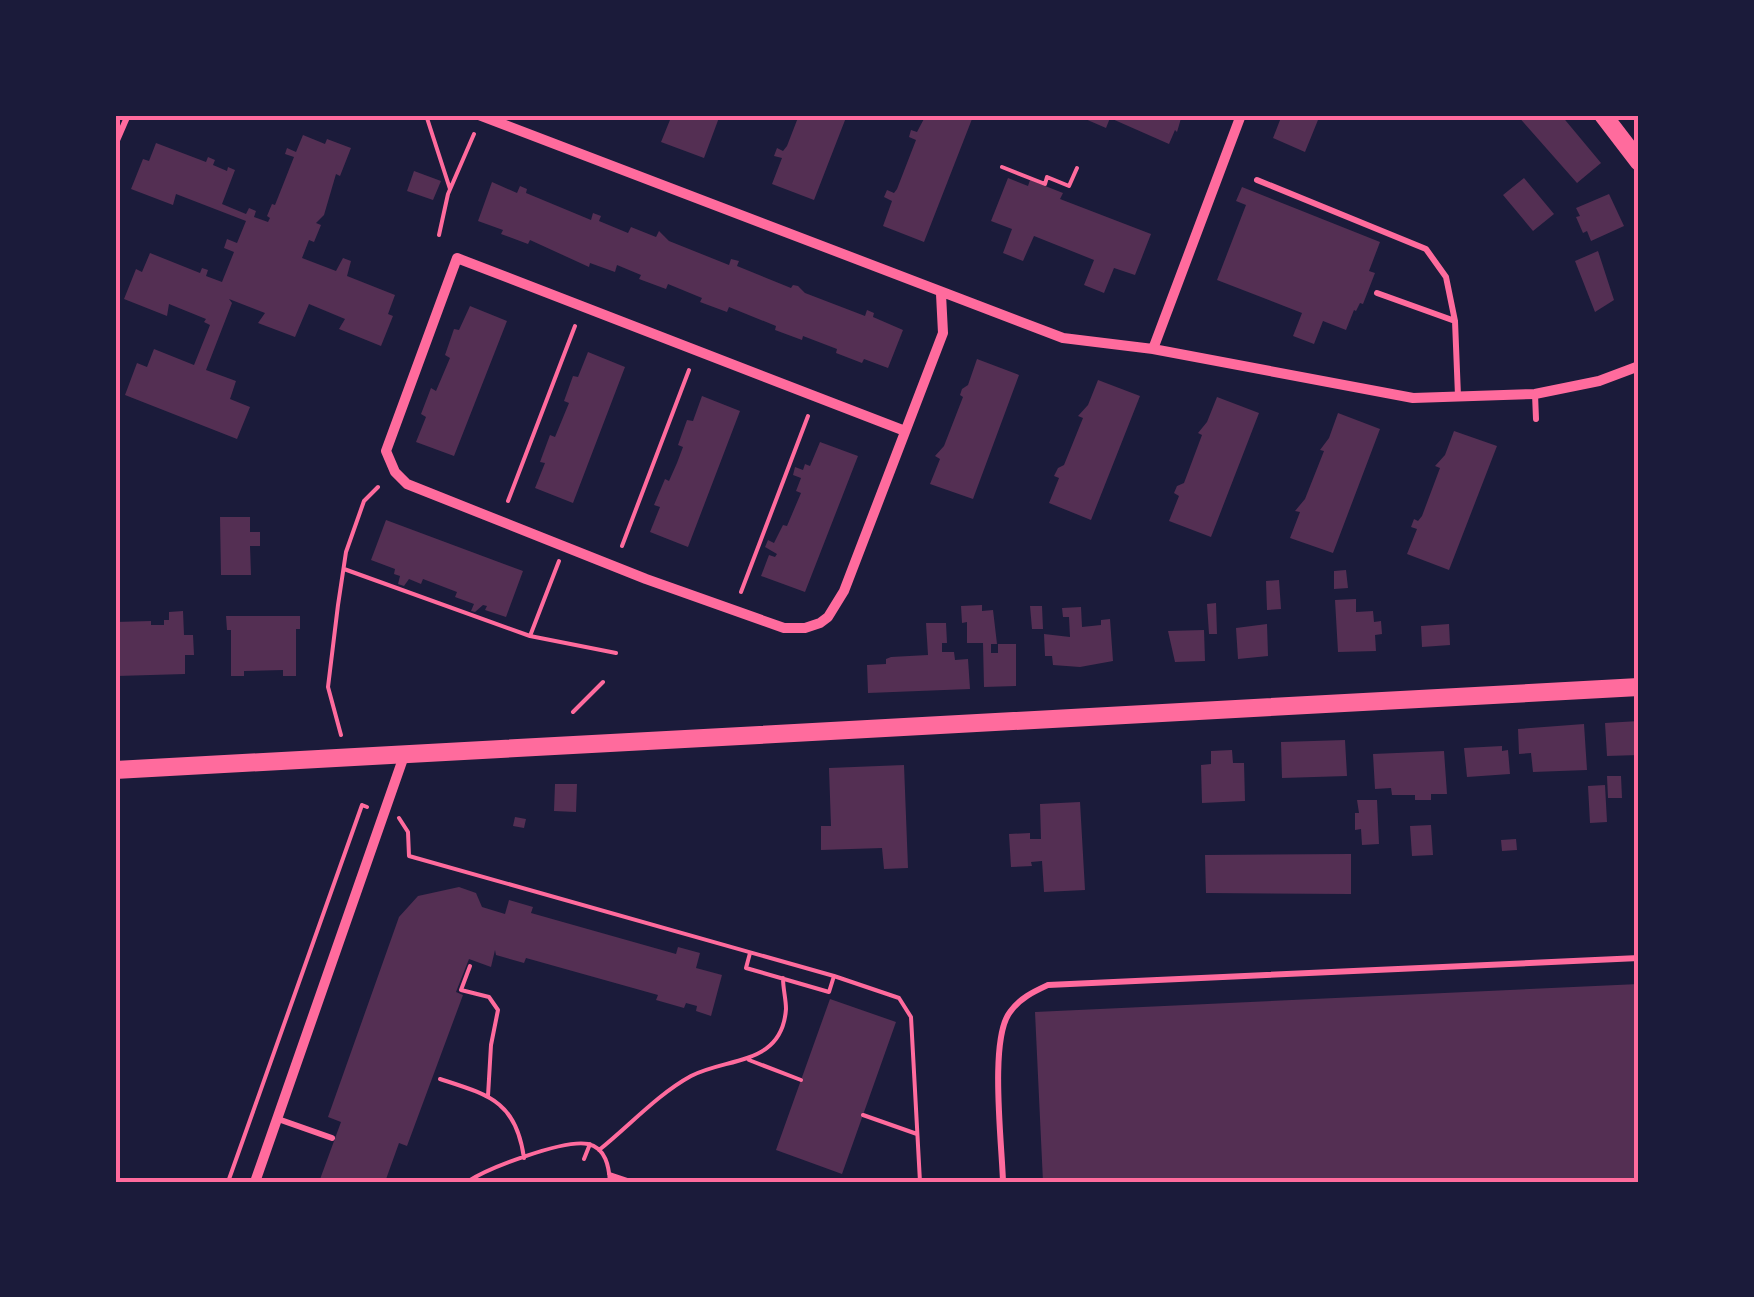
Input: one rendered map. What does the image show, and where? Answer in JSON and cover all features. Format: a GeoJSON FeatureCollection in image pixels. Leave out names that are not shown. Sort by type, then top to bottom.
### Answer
{"type":"FeatureCollection","features":[{"type":"Feature","properties":{"kind":"main road"},"geometry":{"type":"LineString","coordinates":[[1602,115],[1639,162]]}},
{"type":"Feature","properties":{"kind":"main road"},"geometry":{"type":"LineString","coordinates":[[115,770],[1639,688]]}},
{"type":"Feature","properties":{"kind":"street"},"geometry":{"type":"LineString","coordinates":[[479,115],[1063,338],[1152,349],[1413,398],[1535,394],[1599,381],[1639,366]]}},
{"type":"Feature","properties":{"kind":"street"},"geometry":{"type":"LineString","coordinates":[[1152,349],[1241,115]]}},
{"type":"Feature","properties":{"kind":"street"},"geometry":{"type":"LineString","coordinates":[[904,431],[457,258],[386,451],[407,484],[646,579],[784,628],[805,628],[828,617],[844,591],[942,333],[941,294]]}},
{"type":"Feature","properties":{"kind":"street"},"geometry":{"type":"LineString","coordinates":[[255,1182],[405,752]]}},
{"type":"Feature","properties":{"kind":"lane"},"geometry":{"type":"LineString","coordinates":[[115,145],[128,115]]}},
{"type":"Feature","properties":{"kind":"lane"},"geometry":{"type":"LineString","coordinates":[[1257,180],[1426,249],[1446,277],[1455,321],[1458,396]]}},
{"type":"Feature","properties":{"kind":"lane"},"geometry":{"type":"LineString","coordinates":[[1377,293],[1455,321]]}},
{"type":"Feature","properties":{"kind":"lane"},"geometry":{"type":"LineString","coordinates":[[1535,394],[1536,419]]}},
{"type":"Feature","properties":{"kind":"lane"},"geometry":{"type":"LineString","coordinates":[[1003,1182],[998,1040],[1008,1014],[1028,994],[1048,985],[1639,958]]}},
{"type":"Feature","properties":{"kind":"lane"},"geometry":{"type":"LineString","coordinates":[[277,1118],[332,1138]]}},
{"type":"Feature","properties":{"kind":"path"},"geometry":{"type":"LineString","coordinates":[[426,115],[450,189]]}},
{"type":"Feature","properties":{"kind":"path"},"geometry":{"type":"LineString","coordinates":[[439,235],[450,189],[474,134]]}},
{"type":"Feature","properties":{"kind":"path"},"geometry":{"type":"LineString","coordinates":[[1002,168],[1045,184],[1048,178],[1070,186],[1077,168]]}},
{"type":"Feature","properties":{"kind":"path"},"geometry":{"type":"LineString","coordinates":[[508,501],[575,326]]}},
{"type":"Feature","properties":{"kind":"path"},"geometry":{"type":"LineString","coordinates":[[622,546],[689,370]]}},
{"type":"Feature","properties":{"kind":"path"},"geometry":{"type":"LineString","coordinates":[[742,592],[808,416]]}},
{"type":"Feature","properties":{"kind":"path"},"geometry":{"type":"LineString","coordinates":[[343,743],[328,687],[344,568],[364,501],[378,487]]}},
{"type":"Feature","properties":{"kind":"path"},"geometry":{"type":"LineString","coordinates":[[530,636],[560,560]]}},
{"type":"Feature","properties":{"kind":"path"},"geometry":{"type":"LineString","coordinates":[[344,568],[530,636],[616,652]]}},
{"type":"Feature","properties":{"kind":"path"},"geometry":{"type":"LineString","coordinates":[[574,712],[603,682]]}},
{"type":"Feature","properties":{"kind":"path"},"geometry":{"type":"LineString","coordinates":[[228,1182],[362,805]]}},
{"type":"Feature","properties":{"kind":"path"},"geometry":{"type":"LineString","coordinates":[[398,816],[408,832],[408,856],[834,976],[899,998],[911,1016],[920,1182]]}},
{"type":"Feature","properties":{"kind":"path"},"geometry":{"type":"LineString","coordinates":[[750,952],[746,968],[830,992],[834,976]]}},
{"type":"Feature","properties":{"kind":"path"},"geometry":{"type":"LineString","coordinates":[[470,966],[461,990],[489,997],[498,1010],[488,1096]]}},
{"type":"Feature","properties":{"kind":"path"},"geometry":{"type":"LineString","coordinates":[[600,1150],[692,1076],[749,1060],[775,1038],[786,1012],[783,978]]}},
{"type":"Feature","properties":{"kind":"path"},"geometry":{"type":"LineString","coordinates":[[749,1060],[801,1080]]}},
{"type":"Feature","properties":{"kind":"path"},"geometry":{"type":"LineString","coordinates":[[440,1079],[488,1096],[508,1111],[517,1124],[524,1158]]}},
{"type":"Feature","properties":{"kind":"path"},"geometry":{"type":"LineString","coordinates":[[862,1115],[918,1134]]}},
{"type":"Feature","properties":{"kind":"path"},"geometry":{"type":"LineString","coordinates":[[467,1182],[501,1164],[573,1144],[590,1144],[600,1150],[608,1162],[610,1182]]}},
{"type":"Feature","properties":{"kind":"path"},"geometry":{"type":"LineString","coordinates":[[584,1160],[590,1144]]}},
{"type":"Feature","properties":{"kind":"path"},"geometry":{"type":"LineString","coordinates":[[609,1174],[633,1182]]}},
{"type":"Feature","properties":{"kind":"building"},"geometry":{"type":"Polygon","coordinates":[[[672,115],[720,115],[704,158],[661,142],[672,115]]]}},
{"type":"Feature","properties":{"kind":"building"},"geometry":{"type":"Polygon","coordinates":[[[799,115],[847,115],[814,200],[772,184],[782,158],[774,156],[777,148],[783,151],[787,146],[799,115]]]}},
{"type":"Feature","properties":{"kind":"building"},"geometry":{"type":"Polygon","coordinates":[[[926,115],[963,115],[972,119],[924,242],[883,226],[892,201],[884,197],[887,190],[894,193],[897,189],[916,140],[909,137],[911,130],[917,132],[926,115]]]}},
{"type":"Feature","properties":{"kind":"building"},"geometry":{"type":"Polygon","coordinates":[[[1076,115],[1182,115],[1169,144],[1110,118],[1106,128],[1076,115]]]}},
{"type":"Feature","properties":{"kind":"building"},"geometry":{"type":"Polygon","coordinates":[[[1282,115],[1320,115],[1305,152],[1273,138],[1282,115]]]}},
{"type":"Feature","properties":{"kind":"building"},"geometry":{"type":"Polygon","coordinates":[[[1517,115],[1561,115],[1601,163],[1577,183],[1517,115]]]}},
{"type":"Feature","properties":{"kind":"building"},"geometry":{"type":"Polygon","coordinates":[[[303,135],[351,148],[340,176],[336,174],[324,215],[316,223],[321,225],[314,242],[309,240],[302,258],[336,271],[343,258],[351,261],[347,276],[395,295],[388,314],[393,316],[381,346],[339,329],[345,319],[309,304],[295,337],[258,323],[265,313],[229,299],[232,303],[206,370],[236,381],[230,399],[250,407],[237,439],[125,395],[137,363],[147,367],[154,349],[194,365],[210,325],[204,322],[206,319],[169,304],[167,316],[124,299],[136,269],[142,272],[150,253],[200,273],[202,268],[208,270],[206,276],[222,282],[234,252],[224,248],[227,239],[237,243],[246,221],[176,194],[173,205],[131,189],[143,159],[149,161],[156,143],[206,162],[208,157],[215,160],[213,165],[235,170],[222,204],[246,214],[249,208],[256,211],[254,217],[268,222],[267,216],[294,157],[285,154],[287,148],[296,152],[303,135]]]}},
{"type":"Feature","properties":{"kind":"building"},"geometry":{"type":"Polygon","coordinates":[[[414,171],[441,181],[433,200],[407,191],[414,171]]]}},
{"type":"Feature","properties":{"kind":"building"},"geometry":{"type":"Polygon","coordinates":[[[1008,178],[1028,186],[1030,180],[1063,193],[1060,199],[1151,234],[1135,275],[1114,268],[1104,293],[1084,285],[1094,260],[1034,236],[1023,261],[1003,253],[1012,229],[991,221],[1008,178]]]}},
{"type":"Feature","properties":{"kind":"building"},"geometry":{"type":"Polygon","coordinates":[[[1524,178],[1554,214],[1533,231],[1503,195],[1524,178]]]}},
{"type":"Feature","properties":{"kind":"building"},"geometry":{"type":"Polygon","coordinates":[[[492,182],[517,193],[520,186],[527,189],[526,193],[591,220],[593,213],[601,216],[599,221],[628,233],[631,227],[656,237],[659,231],[669,241],[729,265],[731,259],[739,261],[737,266],[791,288],[798,286],[805,293],[865,316],[867,310],[874,313],[873,317],[903,330],[888,368],[864,359],[862,363],[803,336],[802,340],[775,330],[776,326],[729,307],[727,312],[700,302],[702,298],[668,284],[666,289],[639,279],[641,275],[617,265],[615,272],[590,263],[589,267],[530,240],[528,244],[501,234],[503,230],[478,221],[492,182]]]}},
{"type":"Feature","properties":{"kind":"building"},"geometry":{"type":"Polygon","coordinates":[[[1242,187],[1380,242],[1369,271],[1375,273],[1363,304],[1354,310],[1346,330],[1323,321],[1314,344],[1293,336],[1302,313],[1217,280],[1246,205],[1236,201],[1242,187]]]}},
{"type":"Feature","properties":{"kind":"building"},"geometry":{"type":"Polygon","coordinates":[[[1609,194],[1624,226],[1591,241],[1587,231],[1583,233],[1576,208],[1609,194]]]}},
{"type":"Feature","properties":{"kind":"building"},"geometry":{"type":"Polygon","coordinates":[[[1598,251],[1614,300],[1595,312],[1575,261],[1598,251]]]}},
{"type":"Feature","properties":{"kind":"building"},"geometry":{"type":"Polygon","coordinates":[[[470,306],[507,321],[454,456],[416,442],[431,388],[436,391],[450,358],[445,355],[454,329],[459,330],[470,306]]]}},
{"type":"Feature","properties":{"kind":"building"},"geometry":{"type":"Polygon","coordinates":[[[588,352],[625,367],[573,503],[535,488],[550,435],[555,437],[569,403],[564,401],[573,376],[578,377],[588,352]]]}},
{"type":"Feature","properties":{"kind":"building"},"geometry":{"type":"Polygon","coordinates":[[[977,359],[1019,375],[973,499],[930,484],[940,459],[935,456],[944,446],[963,397],[962,389],[968,385],[977,359]]]}},
{"type":"Feature","properties":{"kind":"building"},"geometry":{"type":"Polygon","coordinates":[[[1098,380],[1140,396],[1091,520],[1049,503],[1059,478],[1054,476],[1064,465],[1083,418],[1078,416],[1088,405],[1098,380]]]}},
{"type":"Feature","properties":{"kind":"building"},"geometry":{"type":"Polygon","coordinates":[[[702,396],[740,411],[688,547],[650,532],[660,507],[654,505],[677,463],[683,447],[678,445],[687,420],[693,421],[702,396]]]}},
{"type":"Feature","properties":{"kind":"building"},"geometry":{"type":"Polygon","coordinates":[[[1217,397],[1259,413],[1211,537],[1169,521],[1179,496],[1174,493],[1184,483],[1202,435],[1198,433],[1217,397]]]}},
{"type":"Feature","properties":{"kind":"building"},"geometry":{"type":"Polygon","coordinates":[[[1338,413],[1380,429],[1333,553],[1290,538],[1300,512],[1295,511],[1305,499],[1324,451],[1320,450],[1338,413]]]}},
{"type":"Feature","properties":{"kind":"building"},"geometry":{"type":"Polygon","coordinates":[[[1454,431],[1497,446],[1449,570],[1407,554],[1417,529],[1411,527],[1414,519],[1418,521],[1422,516],[1440,468],[1435,466],[1445,455],[1454,431]]]}},
{"type":"Feature","properties":{"kind":"building"},"geometry":{"type":"Polygon","coordinates":[[[820,442],[858,456],[805,592],[761,576],[769,555],[777,554],[765,547],[768,540],[774,543],[783,525],[787,526],[801,493],[796,491],[801,478],[793,475],[795,467],[803,470],[805,464],[810,466],[820,442]]]}},
{"type":"Feature","properties":{"kind":"building"},"geometry":{"type":"Polygon","coordinates":[[[220,517],[250,517],[250,532],[260,532],[260,546],[250,546],[251,575],[221,575],[220,517]]]}},
{"type":"Feature","properties":{"kind":"building"},"geometry":{"type":"Polygon","coordinates":[[[386,520],[523,571],[506,617],[485,610],[487,606],[483,605],[471,611],[474,604],[455,597],[457,592],[423,579],[421,584],[409,579],[404,586],[398,584],[400,576],[394,574],[395,569],[371,560],[386,520]]]}},
{"type":"Feature","properties":{"kind":"building"},"geometry":{"type":"Polygon","coordinates":[[[1346,570],[1348,588],[1334,589],[1334,571],[1346,570]]]}},
{"type":"Feature","properties":{"kind":"building"},"geometry":{"type":"Polygon","coordinates":[[[1279,580],[1281,609],[1267,610],[1266,581],[1279,580]]]}},
{"type":"Feature","properties":{"kind":"building"},"geometry":{"type":"Polygon","coordinates":[[[1356,599],[1356,612],[1373,611],[1374,622],[1381,621],[1382,634],[1375,635],[1376,651],[1338,652],[1335,600],[1356,599]]]}},
{"type":"Feature","properties":{"kind":"building"},"geometry":{"type":"Polygon","coordinates":[[[1216,603],[1217,634],[1209,634],[1207,604],[1216,603]]]}},
{"type":"Feature","properties":{"kind":"building"},"geometry":{"type":"Polygon","coordinates":[[[982,605],[982,611],[993,610],[997,644],[991,644],[991,653],[998,653],[998,644],[1016,644],[1016,686],[984,687],[983,643],[967,643],[967,622],[962,623],[961,606],[982,605]]]}},
{"type":"Feature","properties":{"kind":"building"},"geometry":{"type":"Polygon","coordinates":[[[1030,606],[1042,606],[1043,629],[1032,629],[1030,606]]]}},
{"type":"Feature","properties":{"kind":"building"},"geometry":{"type":"Polygon","coordinates":[[[1081,607],[1082,627],[1101,625],[1101,620],[1110,619],[1113,661],[1080,667],[1053,665],[1052,656],[1045,656],[1044,634],[1070,637],[1069,617],[1063,617],[1062,608],[1081,607]]]}},
{"type":"Feature","properties":{"kind":"building"},"geometry":{"type":"Polygon","coordinates":[[[183,611],[184,635],[193,635],[194,655],[185,655],[185,674],[117,676],[115,622],[151,621],[151,625],[164,625],[169,612],[183,611]]]}},
{"type":"Feature","properties":{"kind":"building"},"geometry":{"type":"Polygon","coordinates":[[[226,616],[300,616],[300,629],[296,629],[296,676],[283,676],[283,670],[244,671],[244,676],[231,676],[231,630],[227,630],[226,616]]]}},
{"type":"Feature","properties":{"kind":"building"},"geometry":{"type":"Polygon","coordinates":[[[926,623],[946,623],[947,643],[942,643],[942,652],[954,652],[955,660],[968,659],[970,689],[868,693],[867,665],[886,664],[891,657],[928,655],[926,623]]]}},
{"type":"Feature","properties":{"kind":"building"},"geometry":{"type":"Polygon","coordinates":[[[1267,624],[1268,656],[1238,659],[1236,628],[1267,624]]]}},
{"type":"Feature","properties":{"kind":"building"},"geometry":{"type":"Polygon","coordinates":[[[1449,624],[1450,645],[1422,647],[1421,626],[1449,624]]]}},
{"type":"Feature","properties":{"kind":"building"},"geometry":{"type":"Polygon","coordinates":[[[1204,630],[1205,661],[1175,662],[1168,631],[1204,630]]]}},
{"type":"Feature","properties":{"kind":"building"},"geometry":{"type":"Polygon","coordinates":[[[1639,721],[1639,755],[1607,756],[1605,723],[1639,721]]]}},
{"type":"Feature","properties":{"kind":"building"},"geometry":{"type":"Polygon","coordinates":[[[1584,724],[1587,770],[1533,772],[1531,753],[1519,754],[1518,729],[1584,724]]]}},
{"type":"Feature","properties":{"kind":"building"},"geometry":{"type":"Polygon","coordinates":[[[1345,740],[1347,776],[1282,778],[1281,742],[1345,740]]]}},
{"type":"Feature","properties":{"kind":"building"},"geometry":{"type":"Polygon","coordinates":[[[1502,746],[1502,751],[1508,750],[1510,774],[1467,777],[1464,748],[1502,746]]]}},
{"type":"Feature","properties":{"kind":"building"},"geometry":{"type":"Polygon","coordinates":[[[1232,750],[1233,763],[1244,763],[1245,801],[1202,803],[1201,765],[1211,764],[1211,751],[1232,750]]]}},
{"type":"Feature","properties":{"kind":"building"},"geometry":{"type":"Polygon","coordinates":[[[1444,751],[1447,794],[1415,800],[1415,795],[1392,795],[1391,788],[1375,789],[1373,754],[1444,751]]]}},
{"type":"Feature","properties":{"kind":"building"},"geometry":{"type":"Polygon","coordinates":[[[904,765],[908,868],[884,869],[882,848],[821,850],[821,826],[831,826],[829,768],[904,765]]]}},
{"type":"Feature","properties":{"kind":"building"},"geometry":{"type":"Polygon","coordinates":[[[1607,776],[1621,776],[1622,798],[1608,798],[1607,776]]]}},
{"type":"Feature","properties":{"kind":"building"},"geometry":{"type":"Polygon","coordinates":[[[555,784],[577,784],[576,812],[554,811],[555,784]]]}},
{"type":"Feature","properties":{"kind":"building"},"geometry":{"type":"Polygon","coordinates":[[[1605,785],[1607,822],[1590,823],[1588,786],[1605,785]]]}},
{"type":"Feature","properties":{"kind":"building"},"geometry":{"type":"Polygon","coordinates":[[[1357,800],[1377,800],[1379,844],[1362,845],[1361,829],[1355,830],[1357,800]]]}},
{"type":"Feature","properties":{"kind":"building"},"geometry":{"type":"Polygon","coordinates":[[[1080,802],[1085,890],[1044,892],[1042,861],[1031,862],[1032,866],[1011,867],[1009,834],[1030,833],[1030,839],[1041,839],[1040,804],[1080,802]]]}},
{"type":"Feature","properties":{"kind":"building"},"geometry":{"type":"Polygon","coordinates":[[[515,817],[526,819],[524,828],[513,826],[515,817]]]}},
{"type":"Feature","properties":{"kind":"building"},"geometry":{"type":"Polygon","coordinates":[[[1431,825],[1433,855],[1412,856],[1410,826],[1431,825]]]}},
{"type":"Feature","properties":{"kind":"building"},"geometry":{"type":"Polygon","coordinates":[[[1516,839],[1517,850],[1502,851],[1501,840],[1516,839]]]}},
{"type":"Feature","properties":{"kind":"building"},"geometry":{"type":"Polygon","coordinates":[[[1351,854],[1351,894],[1206,893],[1205,855],[1351,854]]]}},
{"type":"Feature","properties":{"kind":"building"},"geometry":{"type":"Polygon","coordinates":[[[459,887],[476,893],[482,907],[505,914],[509,900],[533,907],[531,913],[676,954],[678,947],[700,953],[696,968],[722,975],[711,1016],[696,1011],[697,1006],[686,1003],[684,1008],[656,1000],[658,995],[526,958],[524,963],[496,955],[495,950],[491,967],[469,959],[456,992],[463,995],[407,1146],[399,1143],[385,1182],[319,1182],[341,1122],[328,1117],[399,917],[418,896],[459,887]]]}},
{"type":"Feature","properties":{"kind":"building"},"geometry":{"type":"Polygon","coordinates":[[[1639,984],[1639,1182],[1043,1182],[1035,1012],[1639,984]]]}},
{"type":"Feature","properties":{"kind":"building"},"geometry":{"type":"Polygon","coordinates":[[[830,999],[896,1022],[842,1174],[776,1150],[830,999]]]}}]}
